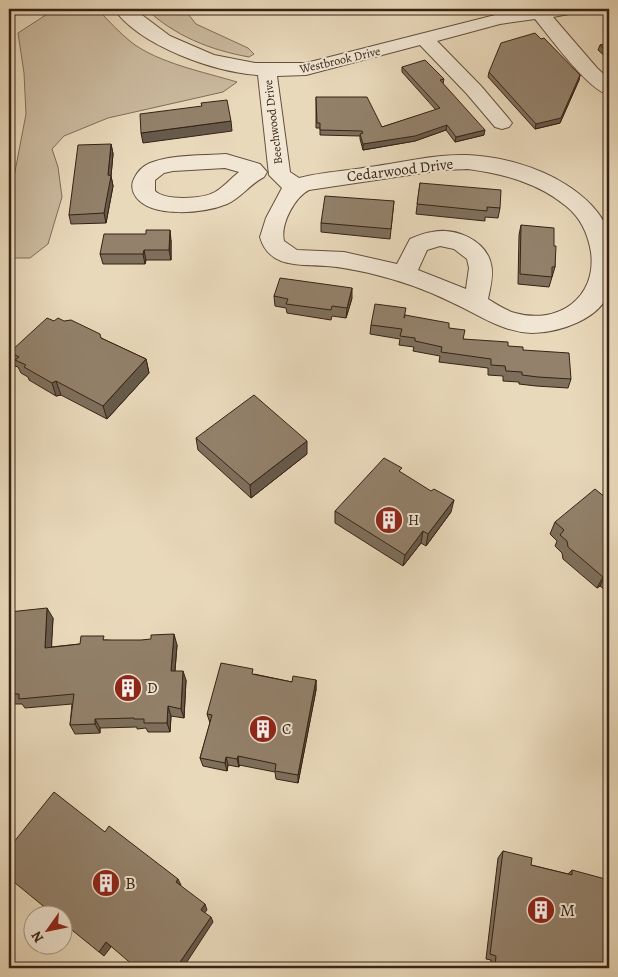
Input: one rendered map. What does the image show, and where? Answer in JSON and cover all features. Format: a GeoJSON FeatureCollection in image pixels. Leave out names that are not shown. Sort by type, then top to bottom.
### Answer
{"type":"FeatureCollection","features":[{"type":"Feature","properties":{"kind":"street","name":"Westbrook Drive"},"geometry":{"type":"LineString","coordinates":[[123,9],[144,28],[186,53],[225,65],[267,70],[306,69],[499,19],[568,9]]}},
{"type":"Feature","properties":{"kind":"street"},"geometry":{"type":"LineString","coordinates":[[538,12],[605,80]]}},
{"type":"Feature","properties":{"kind":"street"},"geometry":{"type":"LineString","coordinates":[[425,39],[474,90],[502,123]]}},
{"type":"Feature","properties":{"kind":"street","name":"Beechwood Drive"},"geometry":{"type":"LineString","coordinates":[[267,70],[286,182]]}},
{"type":"Feature","properties":{"kind":"street","name":"Cedarwood Drive"},"geometry":{"type":"LineString","coordinates":[[286,182],[314,181],[443,163],[489,164],[514,169],[548,184],[568,196],[593,223],[600,238],[604,257],[604,270],[600,286],[589,302],[580,311],[558,322],[523,323],[496,316],[475,303],[435,285],[404,274]]}},
{"type":"Feature","properties":{"kind":"street","name":"Beechwood Drive"},"geometry":{"type":"LineString","coordinates":[[256,172],[264,170],[286,182]]}},
{"type":"Feature","properties":{"kind":"street"},"geometry":{"type":"LineString","coordinates":[[286,182],[290,193],[271,234],[273,242],[279,250],[293,257],[320,257],[404,274],[418,245],[432,239],[443,239],[464,244],[477,256],[480,264],[475,303]]}},
{"type":"Feature","properties":{"kind":"shaded area"},"geometry":{"type":"Polygon","coordinates":[[[55,9],[98,9],[131,42],[154,56],[237,82],[223,92],[108,118],[64,136],[52,149],[58,167],[62,197],[48,244],[30,258],[9,258],[9,225],[13,182],[26,114],[24,73],[18,33],[55,9]]]}},
{"type":"Feature","properties":{"kind":"shaded area"},"geometry":{"type":"Polygon","coordinates":[[[146,9],[184,9],[196,24],[248,48],[254,54],[249,57],[207,46],[169,27],[146,9]]]}},
{"type":"Feature","properties":{"kind":"building"},"geometry":{"type":"Polygon","coordinates":[[[535,33],[541,39],[544,38],[580,75],[561,118],[536,124],[489,72],[501,43],[535,33]]]}},
{"type":"Feature","properties":{"kind":"building"},"geometry":{"type":"Polygon","coordinates":[[[609,44],[609,54],[600,45],[609,44]]]}},
{"type":"Feature","properties":{"kind":"building"},"geometry":{"type":"Polygon","coordinates":[[[425,60],[444,79],[440,80],[485,130],[456,137],[447,125],[415,136],[363,144],[360,134],[363,133],[362,131],[320,130],[320,123],[317,123],[316,97],[367,97],[382,127],[440,108],[402,67],[425,60]]]}},
{"type":"Feature","properties":{"kind":"building"},"geometry":{"type":"Polygon","coordinates":[[[227,100],[231,121],[141,133],[140,114],[202,106],[201,103],[227,100]]]}},
{"type":"Feature","properties":{"kind":"building"},"geometry":{"type":"Polygon","coordinates":[[[111,144],[108,175],[111,176],[104,213],[69,215],[78,145],[111,144]]]}},
{"type":"Feature","properties":{"kind":"building"},"geometry":{"type":"Polygon","coordinates":[[[420,183],[501,190],[500,208],[487,207],[487,211],[417,204],[420,183]]]}},
{"type":"Feature","properties":{"kind":"building"},"geometry":{"type":"Polygon","coordinates":[[[325,196],[394,201],[391,229],[321,223],[325,196]]]}},
{"type":"Feature","properties":{"kind":"building"},"geometry":{"type":"Polygon","coordinates":[[[521,225],[554,228],[554,246],[556,246],[555,267],[552,267],[552,277],[520,274],[521,225]]]}},
{"type":"Feature","properties":{"kind":"building"},"geometry":{"type":"Polygon","coordinates":[[[146,230],[170,230],[169,250],[144,250],[143,254],[100,254],[104,234],[146,234],[146,230]]]}},
{"type":"Feature","properties":{"kind":"building"},"geometry":{"type":"Polygon","coordinates":[[[280,278],[352,288],[347,308],[332,306],[331,310],[286,304],[288,299],[274,296],[280,278]]]}},
{"type":"Feature","properties":{"kind":"building"},"geometry":{"type":"Polygon","coordinates":[[[375,304],[406,308],[404,318],[405,315],[449,323],[449,328],[465,330],[463,339],[508,342],[508,346],[523,347],[523,350],[569,353],[571,379],[522,375],[522,372],[506,371],[505,366],[491,365],[491,359],[441,352],[442,347],[415,341],[415,338],[400,336],[402,329],[371,325],[375,304]]]}},
{"type":"Feature","properties":{"kind":"building"},"geometry":{"type":"Polygon","coordinates":[[[47,318],[54,321],[58,318],[64,321],[71,320],[100,334],[101,338],[146,359],[103,406],[56,381],[52,383],[24,367],[26,365],[15,360],[19,357],[10,352],[47,318]]]}},
{"type":"Feature","properties":{"kind":"building"},"geometry":{"type":"Polygon","coordinates":[[[254,395],[307,441],[250,485],[196,438],[254,395]]]}},
{"type":"Feature","properties":{"kind":"building","name":"H"},"geometry":{"type":"Polygon","coordinates":[[[384,458],[402,468],[399,471],[431,491],[434,489],[454,500],[428,534],[423,531],[405,555],[335,511],[384,458]]]}},
{"type":"Feature","properties":{"kind":"building"},"geometry":{"type":"Polygon","coordinates":[[[595,489],[606,498],[609,495],[609,577],[606,574],[603,577],[568,547],[567,541],[560,535],[564,530],[555,522],[595,489]]]}},
{"type":"Feature","properties":{"kind":"building"},"geometry":{"type":"Polygon","coordinates":[[[47,608],[45,648],[80,644],[81,636],[104,636],[103,640],[141,640],[151,639],[151,635],[174,634],[171,671],[183,671],[181,709],[168,706],[167,723],[144,723],[144,719],[134,718],[95,719],[95,724],[70,725],[74,694],[19,699],[19,694],[9,694],[9,612],[47,608]]]}},
{"type":"Feature","properties":{"kind":"building","name":"C"},"geometry":{"type":"Polygon","coordinates":[[[221,663],[253,669],[252,674],[292,682],[293,676],[316,680],[298,775],[275,771],[276,764],[238,756],[237,759],[226,757],[225,763],[200,758],[212,715],[207,714],[221,663]]]}},
{"type":"Feature","properties":{"kind":"building","name":"B"},"geometry":{"type":"Polygon","coordinates":[[[54,792],[105,832],[109,826],[178,879],[176,882],[205,904],[201,910],[211,917],[176,968],[133,968],[134,966],[106,942],[99,952],[72,930],[72,904],[41,904],[9,878],[9,848],[54,792]]]}},
{"type":"Feature","properties":{"kind":"building","name":"M"},"geometry":{"type":"Polygon","coordinates":[[[503,851],[532,858],[531,865],[572,875],[572,870],[609,880],[609,946],[606,945],[604,968],[495,968],[496,956],[490,954],[503,851]]]}},
{"type":"Feature","properties":{"kind":"place","name":"H"},"geometry":{"type":"Point","coordinates":[389,520]}},
{"type":"Feature","properties":{"kind":"place","name":"D"},"geometry":{"type":"Point","coordinates":[128,688]}},
{"type":"Feature","properties":{"kind":"place","name":"C"},"geometry":{"type":"Point","coordinates":[263,729]}},
{"type":"Feature","properties":{"kind":"place","name":"B"},"geometry":{"type":"Point","coordinates":[106,883]}},
{"type":"Feature","properties":{"kind":"place","name":"M"},"geometry":{"type":"Point","coordinates":[541,910]}}]}
